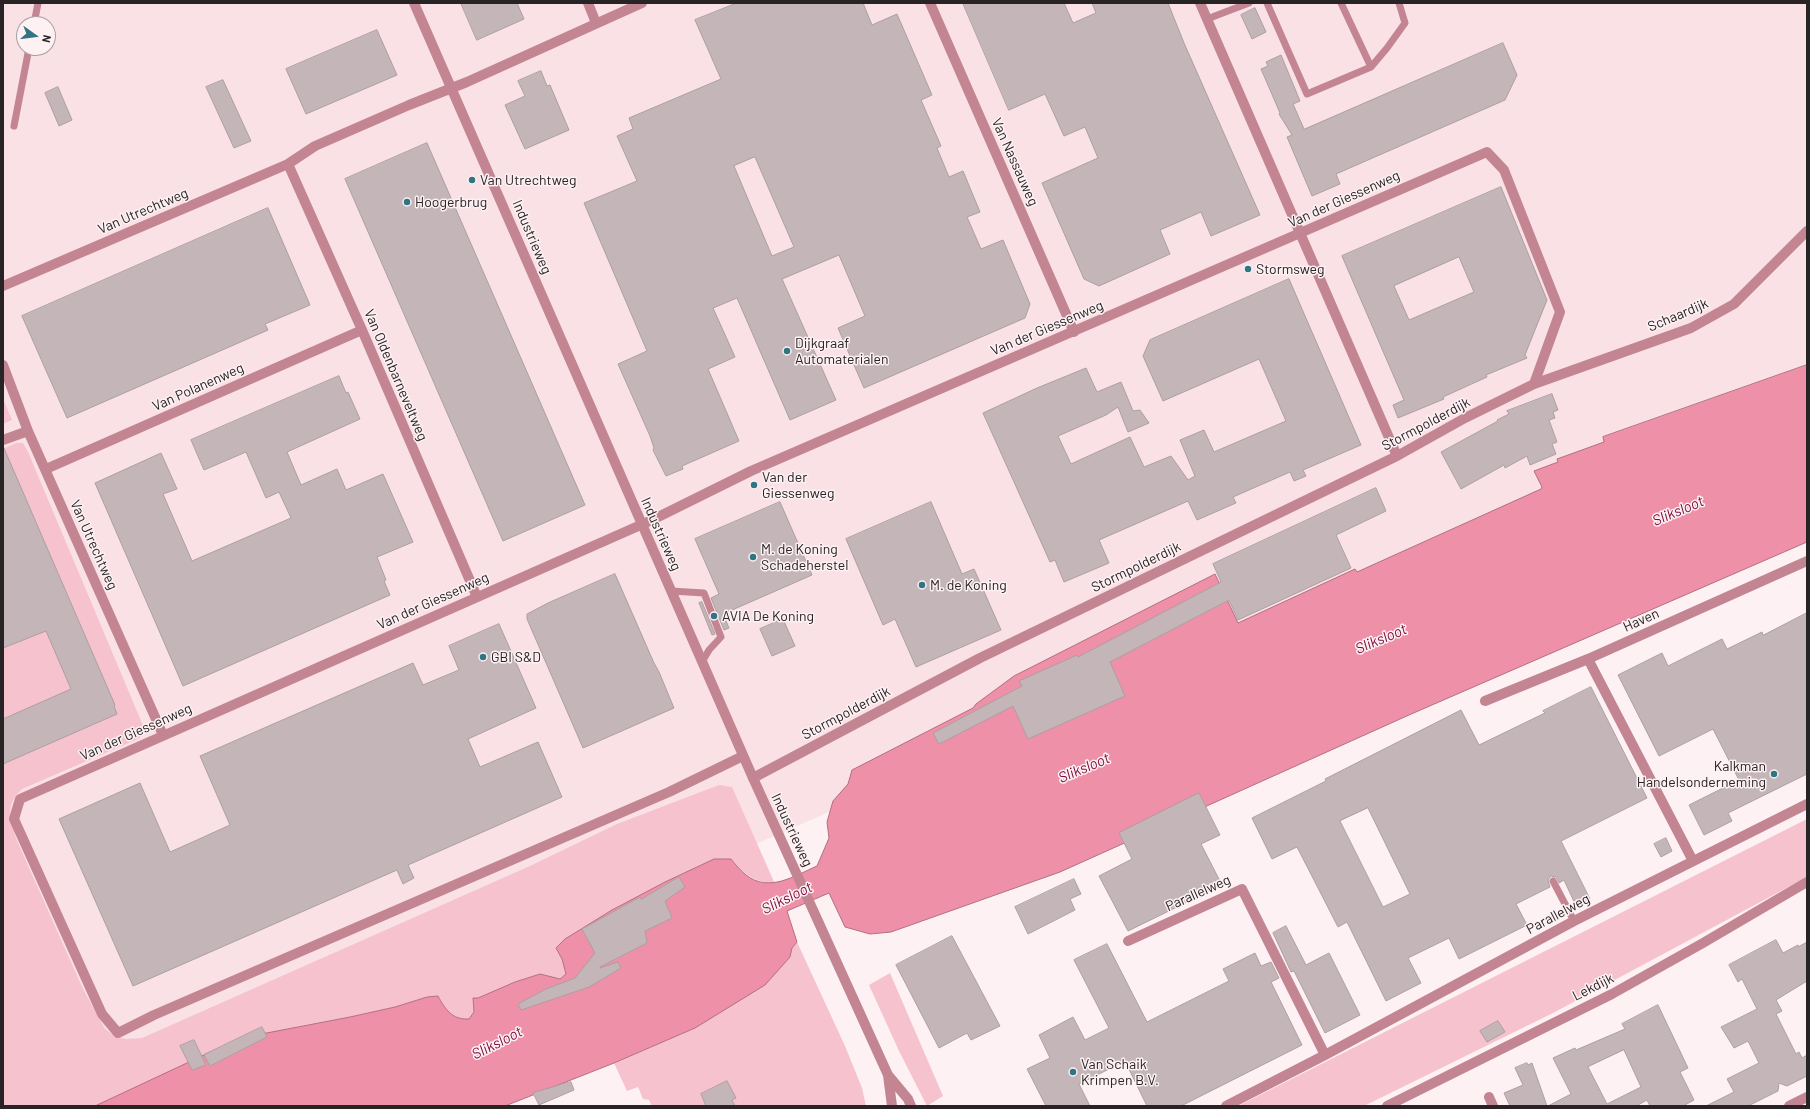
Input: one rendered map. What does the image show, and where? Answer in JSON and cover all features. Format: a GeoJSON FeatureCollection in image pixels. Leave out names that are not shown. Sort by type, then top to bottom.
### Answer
{"type":"FeatureCollection","features":[{"type":"Feature","properties":{"kind":"street","name":"Industrieweg"},"geometry":{"type":"LineString","coordinates":[[414,3],[743,756],[888,1075],[908,1099],[911,1106]]}},
{"type":"Feature","properties":{"kind":"street"},"geometry":{"type":"LineString","coordinates":[[588,3],[596,23]]}},
{"type":"Feature","properties":{"kind":"street","name":"Van Utrechtweg"},"geometry":{"type":"LineString","coordinates":[[3,286],[288,164],[315,146],[467,82],[642,3]]}},
{"type":"Feature","properties":{"kind":"street","name":"Van Nassauweg"},"geometry":{"type":"LineString","coordinates":[[930,3],[1074,332]]}},
{"type":"Feature","properties":{"kind":"street"},"geometry":{"type":"LineString","coordinates":[[1200,3],[1397,456]]}},
{"type":"Feature","properties":{"kind":"street","name":"Van der Giessenweg"},"geometry":{"type":"LineString","coordinates":[[743,756],[669,792],[168,1009],[118,1033],[102,1014],[14,819],[20,799],[641,524],[751,471],[1487,152],[1504,170],[1560,312],[1534,384]]}},
{"type":"Feature","properties":{"kind":"street","name":"Van Oldenbarneveltweg"},"geometry":{"type":"LineString","coordinates":[[288,164],[362,330],[477,597]]}},
{"type":"Feature","properties":{"kind":"street","name":"Schaardijk"},"geometry":{"type":"LineString","coordinates":[[1534,384],[1691,328],[1734,304],[1807,231]]}},
{"type":"Feature","properties":{"kind":"street","name":"Van Polanenweg"},"geometry":{"type":"LineString","coordinates":[[46,469],[362,330]]}},
{"type":"Feature","properties":{"kind":"street","name":"Van Utrechtweg"},"geometry":{"type":"LineString","coordinates":[[3,365],[28,431],[163,735]]}},
{"type":"Feature","properties":{"kind":"street","name":"Stormpolderdijk"},"geometry":{"type":"LineString","coordinates":[[753,778],[980,658],[1397,456],[1465,418],[1534,384]]}},
{"type":"Feature","properties":{"kind":"street"},"geometry":{"type":"LineString","coordinates":[[3,440],[28,431]]}},
{"type":"Feature","properties":{"kind":"street","name":"Haven"},"geometry":{"type":"LineString","coordinates":[[1485,701],[1588,659],[1807,561]]}},
{"type":"Feature","properties":{"kind":"street"},"geometry":{"type":"LineString","coordinates":[[1588,659],[1693,861]]}},
{"type":"Feature","properties":{"kind":"street","name":"Parallelweg"},"geometry":{"type":"LineString","coordinates":[[1226,1106],[1325,1055],[1574,921],[1807,804]]}},
{"type":"Feature","properties":{"kind":"street","name":"Lekdijk"},"geometry":{"type":"LineString","coordinates":[[1387,1106],[1612,994],[1807,882]]}},
{"type":"Feature","properties":{"kind":"street","name":"Parallelweg"},"geometry":{"type":"LineString","coordinates":[[1128,941],[1242,889],[1325,1055]]}},
{"type":"Feature","properties":{"kind":"street","name":"Industrieweg"},"geometry":{"type":"LineString","coordinates":[[888,1075],[892,1106]]}},
{"type":"Feature","properties":{"kind":"street"},"geometry":{"type":"LineString","coordinates":[[1789,1106],[1807,1097]]}},
{"type":"Feature","properties":{"kind":"lane"},"geometry":{"type":"LineString","coordinates":[[36,16],[38,3]]}},
{"type":"Feature","properties":{"kind":"lane"},"geometry":{"type":"LineString","coordinates":[[1207,19],[1250,3]]}},
{"type":"Feature","properties":{"kind":"lane"},"geometry":{"type":"LineString","coordinates":[[1267,3],[1307,94],[1371,67],[1387,48],[1404,23],[1399,3]]}},
{"type":"Feature","properties":{"kind":"lane"},"geometry":{"type":"LineString","coordinates":[[1341,3],[1371,67]]}},
{"type":"Feature","properties":{"kind":"lane"},"geometry":{"type":"LineString","coordinates":[[14,126],[27,56]]}},
{"type":"Feature","properties":{"kind":"lane"},"geometry":{"type":"LineString","coordinates":[[671,591],[704,593],[722,637],[709,650],[702,662]]}},
{"type":"Feature","properties":{"kind":"lane"},"geometry":{"type":"LineString","coordinates":[[1553,881],[1574,921]]}},
{"type":"Feature","properties":{"kind":"shaded area"},"geometry":{"type":"Polygon","coordinates":[[[3,3],[1807,3],[1807,376],[1070,707],[671,881],[131,1106],[3,856],[3,3]]]}},
{"type":"Feature","properties":{"kind":"shaded area"},"geometry":{"type":"Polygon","coordinates":[[[3,399],[12,420],[3,424],[3,399]]]}},
{"type":"Feature","properties":{"kind":"shaded area"},"geometry":{"type":"Polygon","coordinates":[[[16,443],[23,443],[28,452],[144,728],[140,738],[22,789],[12,802],[10,814],[18,843],[83,989],[105,1029],[115,1036],[126,1039],[142,1038],[530,866],[617,824],[719,785],[732,787],[775,884],[754,879],[731,859],[714,859],[665,882],[556,948],[562,959],[566,974],[559,979],[540,974],[515,982],[478,998],[473,998],[474,1012],[469,1019],[454,1016],[446,1009],[438,996],[427,997],[395,1007],[301,1026],[226,1045],[95,1106],[3,1106],[3,449],[16,443]]]}},
{"type":"Feature","properties":{"kind":"shaded area"},"geometry":{"type":"Polygon","coordinates":[[[1807,819],[1807,877],[1553,1013],[1364,1106],[1238,1106],[1807,819]]]}},
{"type":"Feature","properties":{"kind":"shaded area"},"geometry":{"type":"Polygon","coordinates":[[[797,942],[845,1046],[862,1088],[866,1106],[652,1106],[649,1100],[643,1099],[638,1087],[627,1091],[614,1063],[695,1028],[781,966],[790,957],[792,948],[797,942]]]}},
{"type":"Feature","properties":{"kind":"shaded area"},"geometry":{"type":"Polygon","coordinates":[[[890,973],[943,1096],[927,1106],[899,1051],[869,985],[890,973]]]}},
{"type":"Feature","properties":{"kind":"water","name":"Sliksloot"},"geometry":{"type":"Polygon","coordinates":[[[1807,365],[1807,542],[1409,715],[1060,872],[891,932],[870,934],[845,927],[829,893],[787,911],[797,942],[792,948],[790,957],[765,985],[695,1028],[614,1063],[505,1106],[95,1106],[204,1055],[251,1036],[350,1017],[395,1007],[427,997],[438,996],[446,1009],[454,1016],[469,1019],[474,1012],[473,998],[478,998],[515,982],[540,974],[560,979],[566,974],[562,959],[556,948],[565,939],[612,910],[665,882],[714,859],[731,859],[746,875],[764,883],[782,881],[817,866],[829,838],[827,822],[833,801],[848,784],[852,770],[973,708],[976,704],[1014,676],[1215,574],[1238,623],[1355,569],[1357,572],[1541,489],[1542,487],[1534,471],[1558,462],[1557,459],[1604,442],[1603,437],[1807,365]]]}},
{"type":"Feature","properties":{"kind":"building"},"geometry":{"type":"Polygon","coordinates":[[[461,3],[517,3],[524,19],[477,40],[461,3]]]}},
{"type":"Feature","properties":{"kind":"building"},"geometry":{"type":"Polygon","coordinates":[[[737,3],[863,3],[872,25],[897,14],[932,95],[921,100],[941,146],[937,148],[949,177],[963,171],[980,212],[967,217],[981,249],[1003,240],[1030,304],[1025,318],[864,388],[838,328],[865,316],[839,255],[782,279],[836,400],[790,420],[737,298],[713,308],[735,357],[708,369],[739,441],[682,466],[683,469],[666,476],[653,450],[654,448],[650,436],[618,364],[647,351],[584,203],[637,181],[617,136],[633,129],[629,118],[721,79],[695,20],[737,3]],[[755,157],[734,166],[772,256],[794,247],[755,157]]]}},
{"type":"Feature","properties":{"kind":"building"},"geometry":{"type":"Polygon","coordinates":[[[963,3],[1064,3],[1073,23],[1096,13],[1092,3],[1168,3],[1184,43],[1260,215],[1211,236],[1201,212],[1160,230],[1170,254],[1099,286],[1084,279],[1042,183],[1098,158],[1085,127],[1064,136],[1045,94],[1009,110],[963,3]]]}},
{"type":"Feature","properties":{"kind":"building"},"geometry":{"type":"Polygon","coordinates":[[[1255,8],[1266,32],[1252,39],[1241,15],[1255,8]]]}},
{"type":"Feature","properties":{"kind":"building"},"geometry":{"type":"Polygon","coordinates":[[[377,30],[397,75],[306,114],[286,69],[377,30]]]}},
{"type":"Feature","properties":{"kind":"building"},"geometry":{"type":"Polygon","coordinates":[[[1503,43],[1517,75],[1505,100],[1336,174],[1340,184],[1312,196],[1287,137],[1292,135],[1279,114],[1280,113],[1261,69],[1268,66],[1266,62],[1281,55],[1300,101],[1293,104],[1304,129],[1503,43]]]}},
{"type":"Feature","properties":{"kind":"building"},"geometry":{"type":"Polygon","coordinates":[[[541,71],[547,86],[550,85],[569,130],[525,149],[505,105],[525,96],[518,81],[541,71]]]}},
{"type":"Feature","properties":{"kind":"building"},"geometry":{"type":"Polygon","coordinates":[[[223,80],[251,141],[234,148],[206,87],[223,80]]]}},
{"type":"Feature","properties":{"kind":"building"},"geometry":{"type":"Polygon","coordinates":[[[58,87],[72,120],[59,126],[45,93],[58,87]]]}},
{"type":"Feature","properties":{"kind":"building"},"geometry":{"type":"Polygon","coordinates":[[[427,143],[585,505],[503,541],[345,179],[427,143]]]}},
{"type":"Feature","properties":{"kind":"building"},"geometry":{"type":"Polygon","coordinates":[[[1501,187],[1547,300],[1525,355],[1527,358],[1486,375],[1487,377],[1443,397],[1444,399],[1398,418],[1393,405],[1404,400],[1342,256],[1501,187]],[[1459,257],[1394,286],[1409,320],[1474,292],[1459,257]]]}},
{"type":"Feature","properties":{"kind":"building"},"geometry":{"type":"Polygon","coordinates":[[[268,208],[310,305],[265,324],[268,330],[67,418],[22,316],[268,208]]]}},
{"type":"Feature","properties":{"kind":"building"},"geometry":{"type":"Polygon","coordinates":[[[1289,279],[1361,445],[1303,470],[1306,476],[1294,481],[1290,472],[1233,497],[1236,503],[1197,520],[1188,501],[1099,540],[1109,563],[1064,582],[1055,560],[1050,562],[983,413],[1037,388],[1086,368],[1097,392],[1121,382],[1133,411],[1140,410],[1149,423],[1128,432],[1118,407],[1106,415],[1058,436],[1071,464],[1130,437],[1144,467],[1171,456],[1188,480],[1195,476],[1180,440],[1204,430],[1214,452],[1286,421],[1259,359],[1163,401],[1143,356],[1150,340],[1289,279]]]}},
{"type":"Feature","properties":{"kind":"building"},"geometry":{"type":"Polygon","coordinates":[[[339,376],[360,419],[287,452],[301,485],[337,469],[346,490],[383,474],[413,542],[377,557],[390,595],[183,686],[95,483],[161,453],[177,489],[163,494],[192,561],[291,518],[279,492],[266,498],[246,452],[204,470],[191,440],[339,376]]]}},
{"type":"Feature","properties":{"kind":"building"},"geometry":{"type":"Polygon","coordinates":[[[1552,394],[1558,410],[1553,412],[1555,418],[1549,420],[1557,442],[1552,444],[1556,454],[1530,465],[1527,456],[1505,468],[1504,465],[1461,489],[1441,452],[1498,421],[1497,420],[1509,414],[1507,411],[1552,394]]]}},
{"type":"Feature","properties":{"kind":"building"},"geometry":{"type":"Polygon","coordinates":[[[3,446],[115,705],[117,714],[3,764],[3,719],[71,689],[46,631],[3,648],[3,446]]]}},
{"type":"Feature","properties":{"kind":"building"},"geometry":{"type":"Polygon","coordinates":[[[1376,488],[1386,511],[1336,535],[1351,568],[1238,620],[1229,600],[1110,662],[1125,696],[1028,739],[1013,706],[939,744],[933,733],[1022,686],[1019,681],[1077,655],[1078,657],[1221,582],[1213,564],[1376,488]]]}},
{"type":"Feature","properties":{"kind":"building"},"geometry":{"type":"Polygon","coordinates":[[[780,502],[812,575],[723,614],[729,628],[724,630],[711,598],[719,594],[695,539],[780,502]]]}},
{"type":"Feature","properties":{"kind":"building"},"geometry":{"type":"Polygon","coordinates":[[[931,502],[962,574],[974,569],[1001,630],[916,667],[895,619],[883,625],[846,539],[931,502]]]}},
{"type":"Feature","properties":{"kind":"building"},"geometry":{"type":"Polygon","coordinates":[[[615,574],[674,708],[583,748],[527,619],[527,614],[548,603],[615,574]]]}},
{"type":"Feature","properties":{"kind":"building"},"geometry":{"type":"Polygon","coordinates":[[[702,602],[715,634],[712,635],[699,603],[702,602]]]}},
{"type":"Feature","properties":{"kind":"building"},"geometry":{"type":"Polygon","coordinates":[[[1807,613],[1807,774],[1728,813],[1732,821],[1704,835],[1689,805],[1739,780],[1713,729],[1659,756],[1618,675],[1662,653],[1668,666],[1722,639],[1727,649],[1762,632],[1763,635],[1807,613]]]}},
{"type":"Feature","properties":{"kind":"building"},"geometry":{"type":"Polygon","coordinates":[[[783,619],[795,646],[772,656],[760,629],[783,619]]]}},
{"type":"Feature","properties":{"kind":"building"},"geometry":{"type":"Polygon","coordinates":[[[499,624],[536,708],[468,739],[480,767],[538,742],[562,797],[408,865],[414,878],[403,884],[397,870],[133,986],[59,819],[140,783],[170,852],[230,825],[200,756],[413,663],[423,685],[459,670],[449,646],[499,624]]]}},
{"type":"Feature","properties":{"kind":"building"},"geometry":{"type":"Polygon","coordinates":[[[1591,687],[1647,798],[1561,841],[1590,899],[1576,906],[1564,880],[1559,883],[1556,877],[1551,876],[1548,880],[1550,887],[1516,904],[1527,925],[1459,959],[1449,938],[1408,958],[1421,983],[1386,1001],[1347,922],[1338,927],[1297,847],[1272,859],[1252,818],[1461,710],[1479,745],[1545,713],[1543,711],[1591,687]],[[1368,808],[1340,821],[1383,907],[1410,894],[1368,808]]]}},
{"type":"Feature","properties":{"kind":"building"},"geometry":{"type":"Polygon","coordinates":[[[1199,793],[1220,835],[1201,844],[1222,885],[1128,931],[1099,876],[1132,859],[1119,833],[1199,793]]]}},
{"type":"Feature","properties":{"kind":"building"},"geometry":{"type":"Polygon","coordinates":[[[1666,838],[1672,851],[1661,857],[1654,844],[1666,838]]]}},
{"type":"Feature","properties":{"kind":"building"},"geometry":{"type":"Polygon","coordinates":[[[679,877],[685,887],[665,901],[672,918],[645,931],[647,943],[600,967],[618,962],[621,968],[589,987],[521,1010],[518,1004],[546,989],[575,978],[595,953],[582,929],[640,897],[641,899],[679,877]]]}},
{"type":"Feature","properties":{"kind":"building"},"geometry":{"type":"Polygon","coordinates":[[[1074,879],[1081,894],[1070,899],[1075,910],[1028,934],[1015,907],[1074,879]]]}},
{"type":"Feature","properties":{"kind":"building"},"geometry":{"type":"Polygon","coordinates":[[[1286,926],[1306,965],[1329,953],[1360,1015],[1325,1033],[1294,971],[1291,972],[1273,933],[1286,926]]]}},
{"type":"Feature","properties":{"kind":"building"},"geometry":{"type":"Polygon","coordinates":[[[952,936],[1000,1026],[971,1040],[967,1033],[939,1048],[896,965],[952,936]]]}},
{"type":"Feature","properties":{"kind":"building"},"geometry":{"type":"Polygon","coordinates":[[[1776,940],[1783,953],[1807,942],[1807,981],[1776,1000],[1782,1011],[1776,1014],[1796,1054],[1799,1052],[1802,1058],[1807,1055],[1807,1076],[1787,1086],[1779,1083],[1778,1091],[1748,1106],[1706,1106],[1734,1092],[1727,1079],[1759,1063],[1748,1041],[1734,1048],[1721,1027],[1757,1009],[1742,979],[1738,982],[1729,965],[1776,940]]]}},
{"type":"Feature","properties":{"kind":"building"},"geometry":{"type":"Polygon","coordinates":[[[1107,944],[1147,1022],[1229,981],[1223,969],[1255,953],[1261,966],[1271,962],[1279,978],[1271,982],[1302,1045],[1181,1106],[1147,1106],[1125,1061],[1079,1084],[1090,1106],[1046,1106],[1027,1069],[1050,1058],[1039,1035],[1073,1017],[1085,1040],[1109,1028],[1074,960],[1107,944]]]}},
{"type":"Feature","properties":{"kind":"building"},"geometry":{"type":"Polygon","coordinates":[[[1658,1005],[1688,1068],[1680,1072],[1694,1100],[1683,1106],[1650,1106],[1647,1100],[1636,1106],[1548,1106],[1571,1094],[1553,1058],[1625,1029],[1622,1024],[1658,1005]],[[1624,1050],[1588,1067],[1607,1104],[1641,1087],[1624,1050]]]}},
{"type":"Feature","properties":{"kind":"building"},"geometry":{"type":"Polygon","coordinates":[[[1498,1021],[1505,1032],[1487,1042],[1480,1031],[1498,1021]]]}},
{"type":"Feature","properties":{"kind":"building"},"geometry":{"type":"Polygon","coordinates":[[[262,1027],[267,1037],[210,1066],[204,1055],[262,1027]]]}},
{"type":"Feature","properties":{"kind":"building"},"geometry":{"type":"Polygon","coordinates":[[[194,1040],[206,1065],[192,1070],[180,1046],[194,1040]]]}},
{"type":"Feature","properties":{"kind":"building"},"geometry":{"type":"Polygon","coordinates":[[[1527,1063],[1528,1065],[1532,1063],[1547,1106],[1510,1106],[1504,1093],[1523,1085],[1515,1068],[1527,1063]]]}},
{"type":"Feature","properties":{"kind":"building"},"geometry":{"type":"Polygon","coordinates":[[[727,1081],[736,1098],[732,1100],[735,1106],[706,1106],[701,1094],[727,1081]]]}},
{"type":"Feature","properties":{"kind":"building"},"geometry":{"type":"Polygon","coordinates":[[[571,1082],[574,1090],[539,1105],[533,1093],[571,1082]]]}},
{"type":"Feature","properties":{"kind":"place","name":"Van Utrechtweg"},"geometry":{"type":"Point","coordinates":[472,180]}},
{"type":"Feature","properties":{"kind":"place","name":"Hoogerbrug"},"geometry":{"type":"Point","coordinates":[407,202]}},
{"type":"Feature","properties":{"kind":"place","name":"Stormsweg"},"geometry":{"type":"Point","coordinates":[1248,269]}},
{"type":"Feature","properties":{"kind":"place","name":"Dijkgraaf Automaterialen"},"geometry":{"type":"Point","coordinates":[787,351]}},
{"type":"Feature","properties":{"kind":"place","name":"Van der Giessenweg"},"geometry":{"type":"Point","coordinates":[754,485]}},
{"type":"Feature","properties":{"kind":"place","name":"M. de Koning Schadeherstel"},"geometry":{"type":"Point","coordinates":[753,557]}},
{"type":"Feature","properties":{"kind":"place","name":"M. de Koning"},"geometry":{"type":"Point","coordinates":[922,585]}},
{"type":"Feature","properties":{"kind":"place","name":"AVIA De Koning"},"geometry":{"type":"Point","coordinates":[714,616]}},
{"type":"Feature","properties":{"kind":"place","name":"GBI S&D"},"geometry":{"type":"Point","coordinates":[483,657]}},
{"type":"Feature","properties":{"kind":"place","name":"Kalkman Handelsonderneming"},"geometry":{"type":"Point","coordinates":[1774,774]}},
{"type":"Feature","properties":{"kind":"place","name":"Van Schaik Krimpen B.V."},"geometry":{"type":"Point","coordinates":[1073,1072]}}]}
